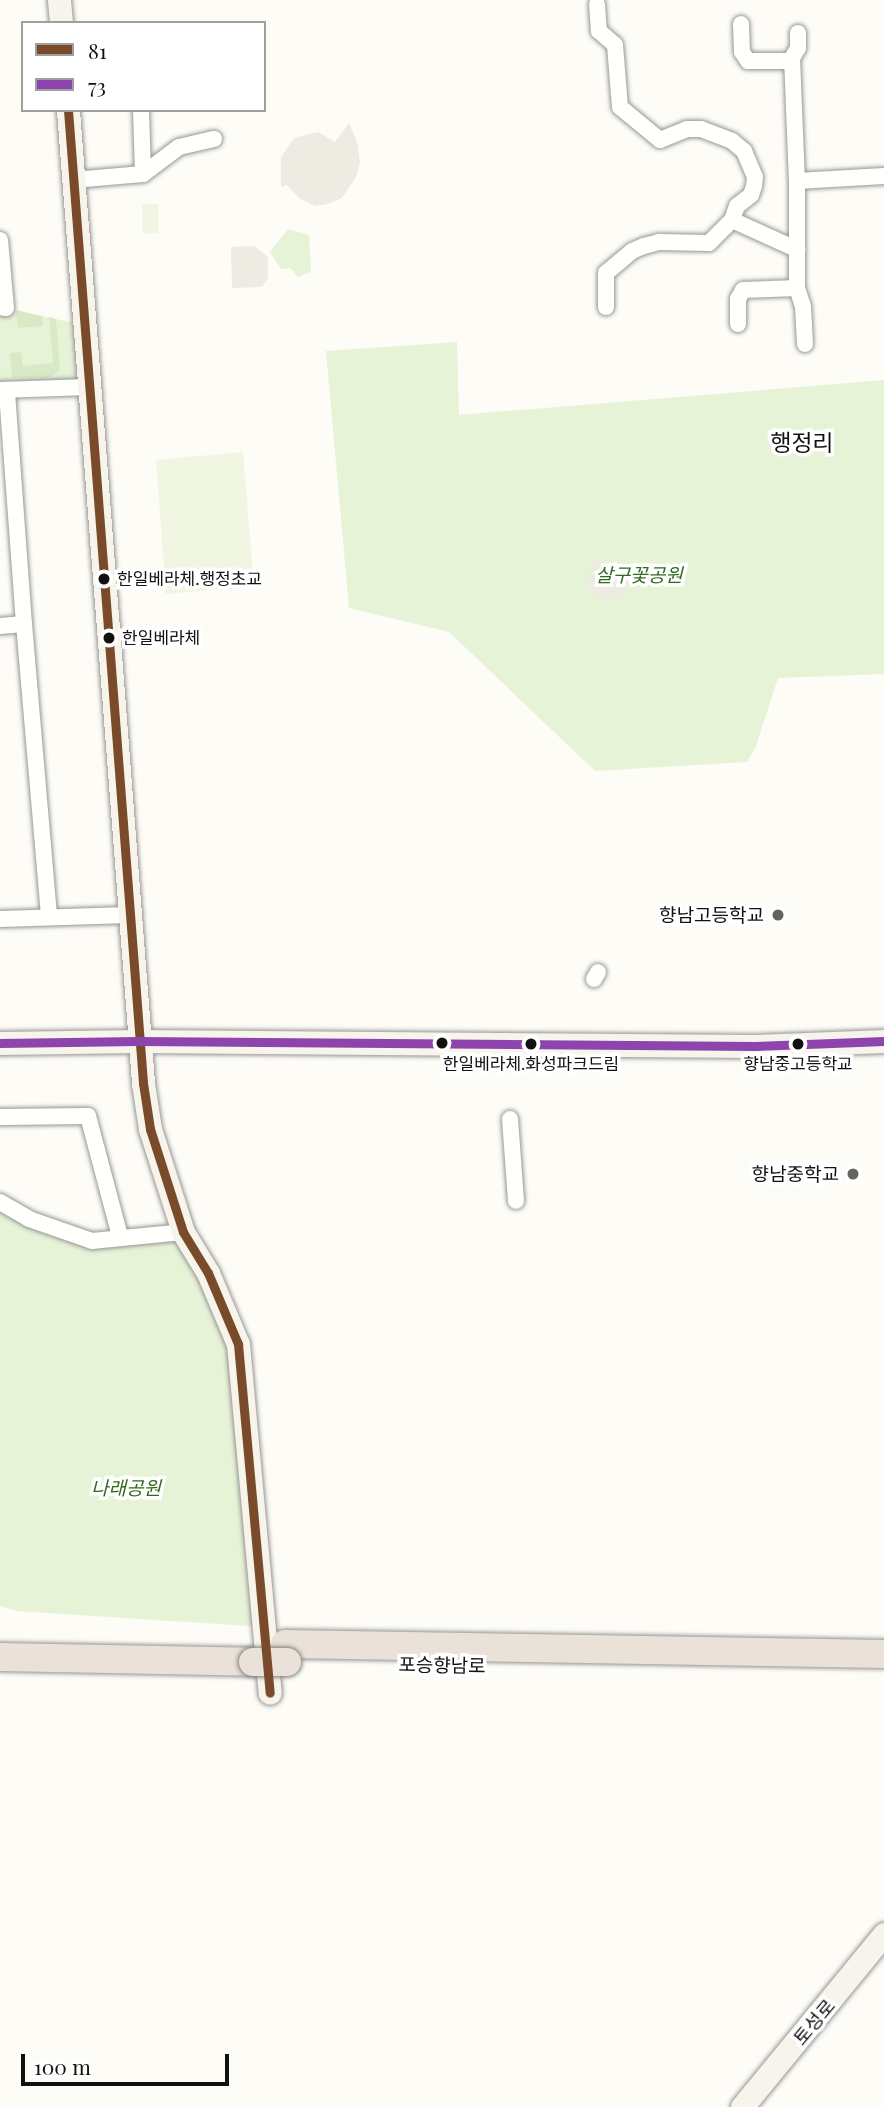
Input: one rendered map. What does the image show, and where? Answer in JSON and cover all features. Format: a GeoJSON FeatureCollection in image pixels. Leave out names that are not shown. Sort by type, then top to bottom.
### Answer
{"type":"FeatureCollection","features":[{"type":"Feature","properties":{"kind":"highway","name":"포승향남로"},"geometry":{"type":"LineString","coordinates":[[0,1639],[253,1653]]}},
{"type":"Feature","properties":{"kind":"highway","name":"포승향남로"},"geometry":{"type":"LineString","coordinates":[[0,1657],[253,1653],[884,1654]]}},
{"type":"Feature","properties":{"kind":"highway","name":"포승향남로"},"geometry":{"type":"LineString","coordinates":[[286,1653],[884,1672]]}},
{"type":"Feature","properties":{"kind":"street"},"geometry":{"type":"LineString","coordinates":[[60,0],[61,21]]}},
{"type":"Feature","properties":{"kind":"street"},"geometry":{"type":"LineString","coordinates":[[597,4],[599,31],[615,45],[620,107],[660,140],[687,129],[701,129],[732,141],[744,151],[755,177],[751,195],[737,206],[732,220],[709,243],[659,242],[632,251],[606,273],[606,307]]}},
{"type":"Feature","properties":{"kind":"street"},"geometry":{"type":"LineString","coordinates":[[741,24],[743,52],[748,61],[792,61]]}},
{"type":"Feature","properties":{"kind":"street"},"geometry":{"type":"LineString","coordinates":[[798,33],[798,48],[792,61],[797,181],[797,288],[803,306],[805,344]]}},
{"type":"Feature","properties":{"kind":"street"},"geometry":{"type":"LineString","coordinates":[[68,112],[138,1041],[150,1129],[183,1232],[208,1273],[238,1344],[270,1693]]}},
{"type":"Feature","properties":{"kind":"street"},"geometry":{"type":"LineString","coordinates":[[141,112],[143,174]]}},
{"type":"Feature","properties":{"kind":"street"},"geometry":{"type":"LineString","coordinates":[[73,180],[143,174],[179,146],[214,139]]}},
{"type":"Feature","properties":{"kind":"street"},"geometry":{"type":"LineString","coordinates":[[797,181],[884,176]]}},
{"type":"Feature","properties":{"kind":"street"},"geometry":{"type":"LineString","coordinates":[[732,220],[798,250]]}},
{"type":"Feature","properties":{"kind":"street"},"geometry":{"type":"LineString","coordinates":[[0,240],[6,308],[0,307]]}},
{"type":"Feature","properties":{"kind":"street"},"geometry":{"type":"LineString","coordinates":[[738,324],[738,299],[743,290],[797,288]]}},
{"type":"Feature","properties":{"kind":"street"},"geometry":{"type":"LineString","coordinates":[[49,917],[3,391],[88,387]]}},
{"type":"Feature","properties":{"kind":"street"},"geometry":{"type":"LineString","coordinates":[[0,626],[24,624]]}},
{"type":"Feature","properties":{"kind":"street"},"geometry":{"type":"LineString","coordinates":[[0,919],[129,915]]}},
{"type":"Feature","properties":{"kind":"street"},"geometry":{"type":"LineString","coordinates":[[0,1043],[138,1041],[755,1046],[884,1041]]}},
{"type":"Feature","properties":{"kind":"street"},"geometry":{"type":"LineString","coordinates":[[0,1117],[88,1116],[120,1236]]}},
{"type":"Feature","properties":{"kind":"street"},"geometry":{"type":"LineString","coordinates":[[510,1119],[516,1201]]}},
{"type":"Feature","properties":{"kind":"street"},"geometry":{"type":"LineString","coordinates":[[0,1202],[29,1219],[92,1241],[120,1236],[183,1232]]}},
{"type":"Feature","properties":{"kind":"street","name":"토성로"},"geometry":{"type":"LineString","coordinates":[[742,2107],[884,1934]]}},
{"type":"Feature","properties":{"kind":"green space"},"geometry":{"type":"Polygon","coordinates":[[[142,204],[158,204],[159,233],[143,234],[142,204]]]}},
{"type":"Feature","properties":{"kind":"green space"},"geometry":{"type":"Polygon","coordinates":[[[288,229],[309,235],[311,272],[298,277],[290,268],[281,269],[270,252],[288,229]]]}},
{"type":"Feature","properties":{"kind":"green space"},"geometry":{"type":"Polygon","coordinates":[[[0,307],[84,325],[88,387],[0,390],[0,307]]]}},
{"type":"Feature","properties":{"kind":"green space"},"geometry":{"type":"Polygon","coordinates":[[[16,310],[42,316],[43,326],[18,328],[16,310]]]}},
{"type":"Feature","properties":{"kind":"green space"},"geometry":{"type":"Polygon","coordinates":[[[49,317],[56,319],[60,370],[51,377],[12,378],[10,353],[21,352],[23,366],[53,363],[49,317]]]}},
{"type":"Feature","properties":{"kind":"green space","name":"살구꽃공원"},"geometry":{"type":"Polygon","coordinates":[[[457,342],[459,415],[884,380],[884,674],[778,678],[756,746],[747,762],[595,771],[449,632],[349,608],[326,351],[457,342]]]}},
{"type":"Feature","properties":{"kind":"green space"},"geometry":{"type":"Polygon","coordinates":[[[243,452],[254,586],[166,594],[156,460],[243,452]]]}},
{"type":"Feature","properties":{"kind":"green space","name":"나래공원"},"geometry":{"type":"Polygon","coordinates":[[[0,1202],[92,1241],[183,1232],[225,1312],[265,1627],[17,1611],[0,1606],[0,1202]]]}},
{"type":"Feature","properties":{"kind":"shaded area"},"geometry":{"type":"Polygon","coordinates":[[[349,123],[357,142],[360,163],[356,177],[342,198],[315,206],[299,198],[287,185],[281,187],[281,157],[294,138],[318,132],[335,142],[349,123]]]}},
{"type":"Feature","properties":{"kind":"shaded area"},"geometry":{"type":"Polygon","coordinates":[[[254,246],[268,257],[268,278],[262,287],[232,288],[231,247],[254,246]]]}},
{"type":"Feature","properties":{"kind":"shaded area"},"geometry":{"type":"Polygon","coordinates":[[[595,559],[629,575],[626,593],[616,599],[605,600],[596,595],[587,582],[595,559]]]}},
{"type":"Feature","properties":{"kind":"transit line","name":"81"},"geometry":{"type":"LineString","coordinates":[[68,112],[143,1083],[150,1129],[183,1232],[208,1273],[238,1344],[270,1693]]}},
{"type":"Feature","properties":{"kind":"transit line","name":"73"},"geometry":{"type":"LineString","coordinates":[[0,1043],[138,1041],[755,1046],[884,1041]]}},
{"type":"Feature","properties":{"kind":"place","name":"한일베라체.행정초교"},"geometry":{"type":"Point","coordinates":[104,579]}},
{"type":"Feature","properties":{"kind":"place","name":"한일베라체"},"geometry":{"type":"Point","coordinates":[109,638]}},
{"type":"Feature","properties":{"kind":"place","name":"향남고등학교"},"geometry":{"type":"Point","coordinates":[778,915]}},
{"type":"Feature","properties":{"kind":"place","name":"한일베라체.화성파크드림"},"geometry":{"type":"Point","coordinates":[531,1044]}},
{"type":"Feature","properties":{"kind":"place","name":"향남중고등학교"},"geometry":{"type":"Point","coordinates":[798,1044]}},
{"type":"Feature","properties":{"kind":"place","name":"향남중학교"},"geometry":{"type":"Point","coordinates":[853,1174]}},
{"type":"Feature","properties":{"kind":"district","name":"행정리"},"geometry":{"type":"Point","coordinates":[802,442]}}]}
